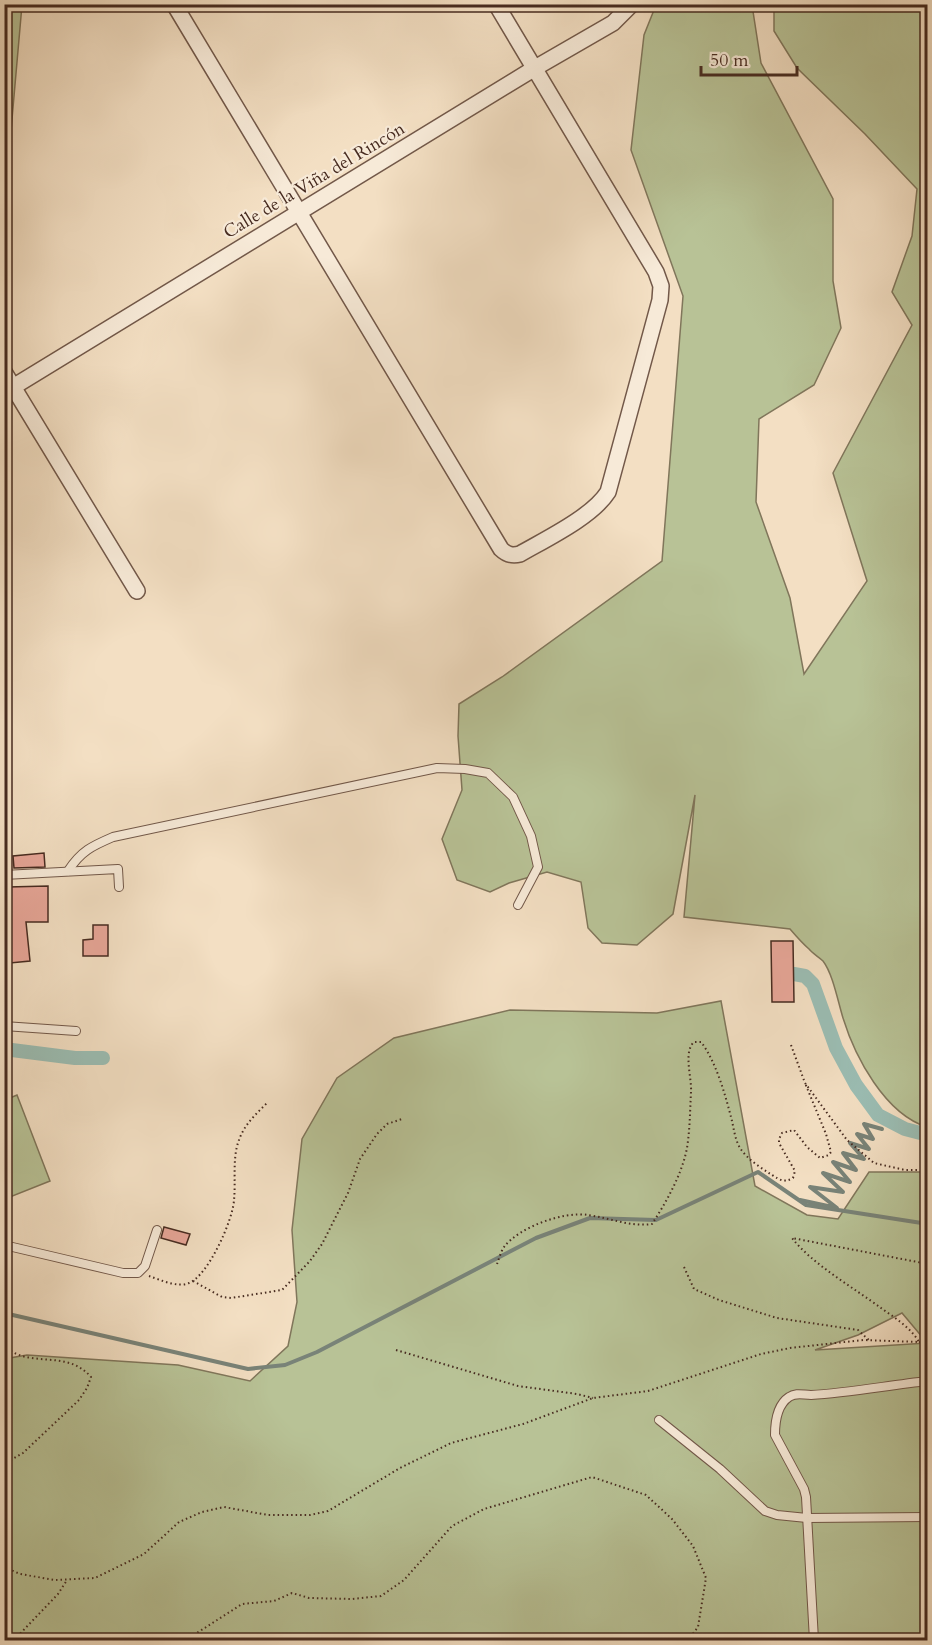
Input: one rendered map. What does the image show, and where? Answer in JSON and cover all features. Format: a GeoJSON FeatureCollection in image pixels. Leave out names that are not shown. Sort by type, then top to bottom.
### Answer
{"type":"FeatureCollection","features":[{"type":"Feature","properties":{"kind":"street"},"geometry":{"type":"LineString","coordinates":[[174,4],[501,549],[510,555],[520,554],[589,513],[600,504],[610,484],[660,300],[661,286],[656,272],[496,4]]}},
{"type":"Feature","properties":{"kind":"street","name":"Calle de la Viña del Rincón"},"geometry":{"type":"LineString","coordinates":[[13,387],[535,68],[613,23],[632,4]]}},
{"type":"Feature","properties":{"kind":"street"},"geometry":{"type":"LineString","coordinates":[[4,372],[137,591]]}},
{"type":"Feature","properties":{"kind":"lane"},"geometry":{"type":"LineString","coordinates":[[68,871],[78,856],[93,845],[113,837],[437,768],[465,769],[488,773],[513,797],[531,836],[538,867],[518,905]]}},
{"type":"Feature","properties":{"kind":"lane"},"geometry":{"type":"LineString","coordinates":[[4,875],[118,869],[119,887]]}},
{"type":"Feature","properties":{"kind":"lane"},"geometry":{"type":"LineString","coordinates":[[4,1026],[76,1031]]}},
{"type":"Feature","properties":{"kind":"lane"},"geometry":{"type":"LineString","coordinates":[[4,1245],[123,1273],[138,1273],[145,1266],[157,1230]]}},
{"type":"Feature","properties":{"kind":"lane"},"geometry":{"type":"LineString","coordinates":[[814,1641],[804,1489],[775,1435],[780,1407],[795,1394],[811,1395],[927,1381]]}},
{"type":"Feature","properties":{"kind":"lane"},"geometry":{"type":"LineString","coordinates":[[659,1420],[720,1468],[765,1511],[777,1515],[807,1518],[927,1517]]}},
{"type":"Feature","properties":{"kind":"path"},"geometry":{"type":"LineString","coordinates":[[497,1264],[504,1247],[515,1237],[554,1218],[573,1214],[629,1224],[652,1224],[678,1176],[686,1149],[691,1085],[689,1054],[690,1045],[694,1042],[700,1042],[708,1054],[741,1149],[763,1169],[783,1181],[793,1178],[795,1171],[779,1139],[782,1133],[794,1130],[807,1147],[820,1158],[825,1158],[831,1152],[826,1134],[791,1045]]}},
{"type":"Feature","properties":{"kind":"path"},"geometry":{"type":"LineString","coordinates":[[805,1083],[846,1140],[874,1164],[905,1170],[927,1170]]}},
{"type":"Feature","properties":{"kind":"path"},"geometry":{"type":"LineString","coordinates":[[138,1273],[182,1285],[193,1281],[213,1256],[230,1223],[238,1142],[244,1128],[267,1103]]}},
{"type":"Feature","properties":{"kind":"path"},"geometry":{"type":"LineString","coordinates":[[193,1281],[222,1297],[231,1298],[282,1290],[310,1261],[328,1234],[348,1193],[360,1159],[377,1134],[387,1124],[402,1119]]}},
{"type":"Feature","properties":{"kind":"path"},"geometry":{"type":"LineString","coordinates":[[919,1342],[901,1322],[829,1271],[800,1248],[792,1238],[927,1264]]}},
{"type":"Feature","properties":{"kind":"path"},"geometry":{"type":"LineString","coordinates":[[684,1267],[694,1289],[719,1300],[777,1318],[858,1330],[870,1341]]}},
{"type":"Feature","properties":{"kind":"path"},"geometry":{"type":"LineString","coordinates":[[4,1317],[4,1323]]}},
{"type":"Feature","properties":{"kind":"path"},"geometry":{"type":"LineString","coordinates":[[4,1567],[30,1576],[67,1580],[95,1578],[120,1568],[144,1554],[179,1522],[202,1512],[224,1507],[268,1515],[310,1515],[328,1511],[400,1468],[451,1443],[523,1424],[593,1398],[648,1391],[761,1354],[830,1342],[927,1343]]}},
{"type":"Feature","properties":{"kind":"path"},"geometry":{"type":"LineString","coordinates":[[4,1345],[13,1353],[33,1358],[64,1360],[85,1370],[91,1377],[79,1400],[23,1453],[4,1464]]}},
{"type":"Feature","properties":{"kind":"path"},"geometry":{"type":"LineString","coordinates":[[396,1350],[518,1386],[593,1398]]}},
{"type":"Feature","properties":{"kind":"path"},"geometry":{"type":"LineString","coordinates":[[186,1641],[242,1605],[274,1601],[292,1593],[309,1598],[352,1599],[381,1596],[404,1580],[452,1526],[484,1509],[592,1477],[646,1495],[672,1519],[693,1546],[706,1578],[698,1627],[688,1641]]}},
{"type":"Feature","properties":{"kind":"path"},"geometry":{"type":"LineString","coordinates":[[14,1641],[58,1594],[67,1580]]}},
{"type":"Feature","properties":{"kind":"green space"},"geometry":{"type":"Polygon","coordinates":[[[4,5],[22,5],[5,199],[4,5]]]}},
{"type":"Feature","properties":{"kind":"green space"},"geometry":{"type":"Polygon","coordinates":[[[656,5],[752,5],[761,63],[833,199],[833,281],[841,328],[814,385],[759,419],[756,502],[790,598],[804,674],[867,581],[833,473],[912,325],[892,292],[912,236],[917,189],[865,134],[797,68],[774,31],[774,5],[927,5],[927,1127],[898,1110],[874,1082],[848,1033],[827,967],[790,929],[684,917],[695,795],[673,914],[637,945],[602,943],[588,928],[581,882],[547,872],[509,883],[490,892],[457,880],[442,839],[462,790],[458,736],[459,704],[502,677],[662,561],[683,296],[631,150],[644,35],[656,5]]]}},
{"type":"Feature","properties":{"kind":"green space"},"geometry":{"type":"Polygon","coordinates":[[[721,1001],[755,1186],[807,1215],[838,1219],[869,1172],[927,1172],[927,1337],[923,1338],[902,1313],[858,1335],[815,1350],[927,1343],[927,1640],[5,1640],[4,1359],[27,1355],[178,1365],[250,1381],[288,1346],[297,1302],[292,1230],[302,1139],[337,1078],[394,1038],[510,1010],[657,1013],[721,1001]]]}},
{"type":"Feature","properties":{"kind":"green space"},"geometry":{"type":"Polygon","coordinates":[[[17,1095],[50,1181],[5,1199],[5,1100],[17,1095]]]}},
{"type":"Feature","properties":{"kind":"building"},"geometry":{"type":"Polygon","coordinates":[[[44,853],[45,867],[14,868],[13,856],[44,853]]]}},
{"type":"Feature","properties":{"kind":"building"},"geometry":{"type":"Polygon","coordinates":[[[48,886],[48,922],[26,922],[30,961],[10,963],[8,887],[48,886]]]}},
{"type":"Feature","properties":{"kind":"building"},"geometry":{"type":"Polygon","coordinates":[[[93,925],[108,925],[108,956],[83,956],[83,940],[93,939],[93,925]]]}},
{"type":"Feature","properties":{"kind":"building"},"geometry":{"type":"Polygon","coordinates":[[[771,941],[793,941],[794,1002],[772,1002],[771,941]]]}},
{"type":"Feature","properties":{"kind":"building"},"geometry":{"type":"Polygon","coordinates":[[[164,1227],[190,1234],[186,1245],[161,1238],[164,1227]]]}},
{"type":"Feature","properties":{"kind":"waterway"},"geometry":{"type":"LineString","coordinates":[[794,974],[805,976],[813,984],[836,1048],[856,1085],[878,1115],[905,1129],[928,1135]]}},
{"type":"Feature","properties":{"kind":"waterway"},"geometry":{"type":"LineString","coordinates":[[4,1049],[75,1058],[103,1058]]}},
{"type":"Feature","properties":{"kind":"waterway"},"geometry":{"type":"LineString","coordinates":[[800,1200],[837,1208],[810,1187],[843,1192],[823,1173],[850,1182],[833,1162],[856,1170],[843,1153],[864,1159],[850,1143],[869,1149],[857,1134],[873,1139],[864,1124],[882,1129]]}},
{"type":"Feature","properties":{"kind":"waterway"},"geometry":{"type":"LineString","coordinates":[[4,1313],[248,1369],[285,1365],[317,1352],[536,1238],[590,1218],[656,1220],[758,1172],[806,1205],[928,1224]]}}]}
